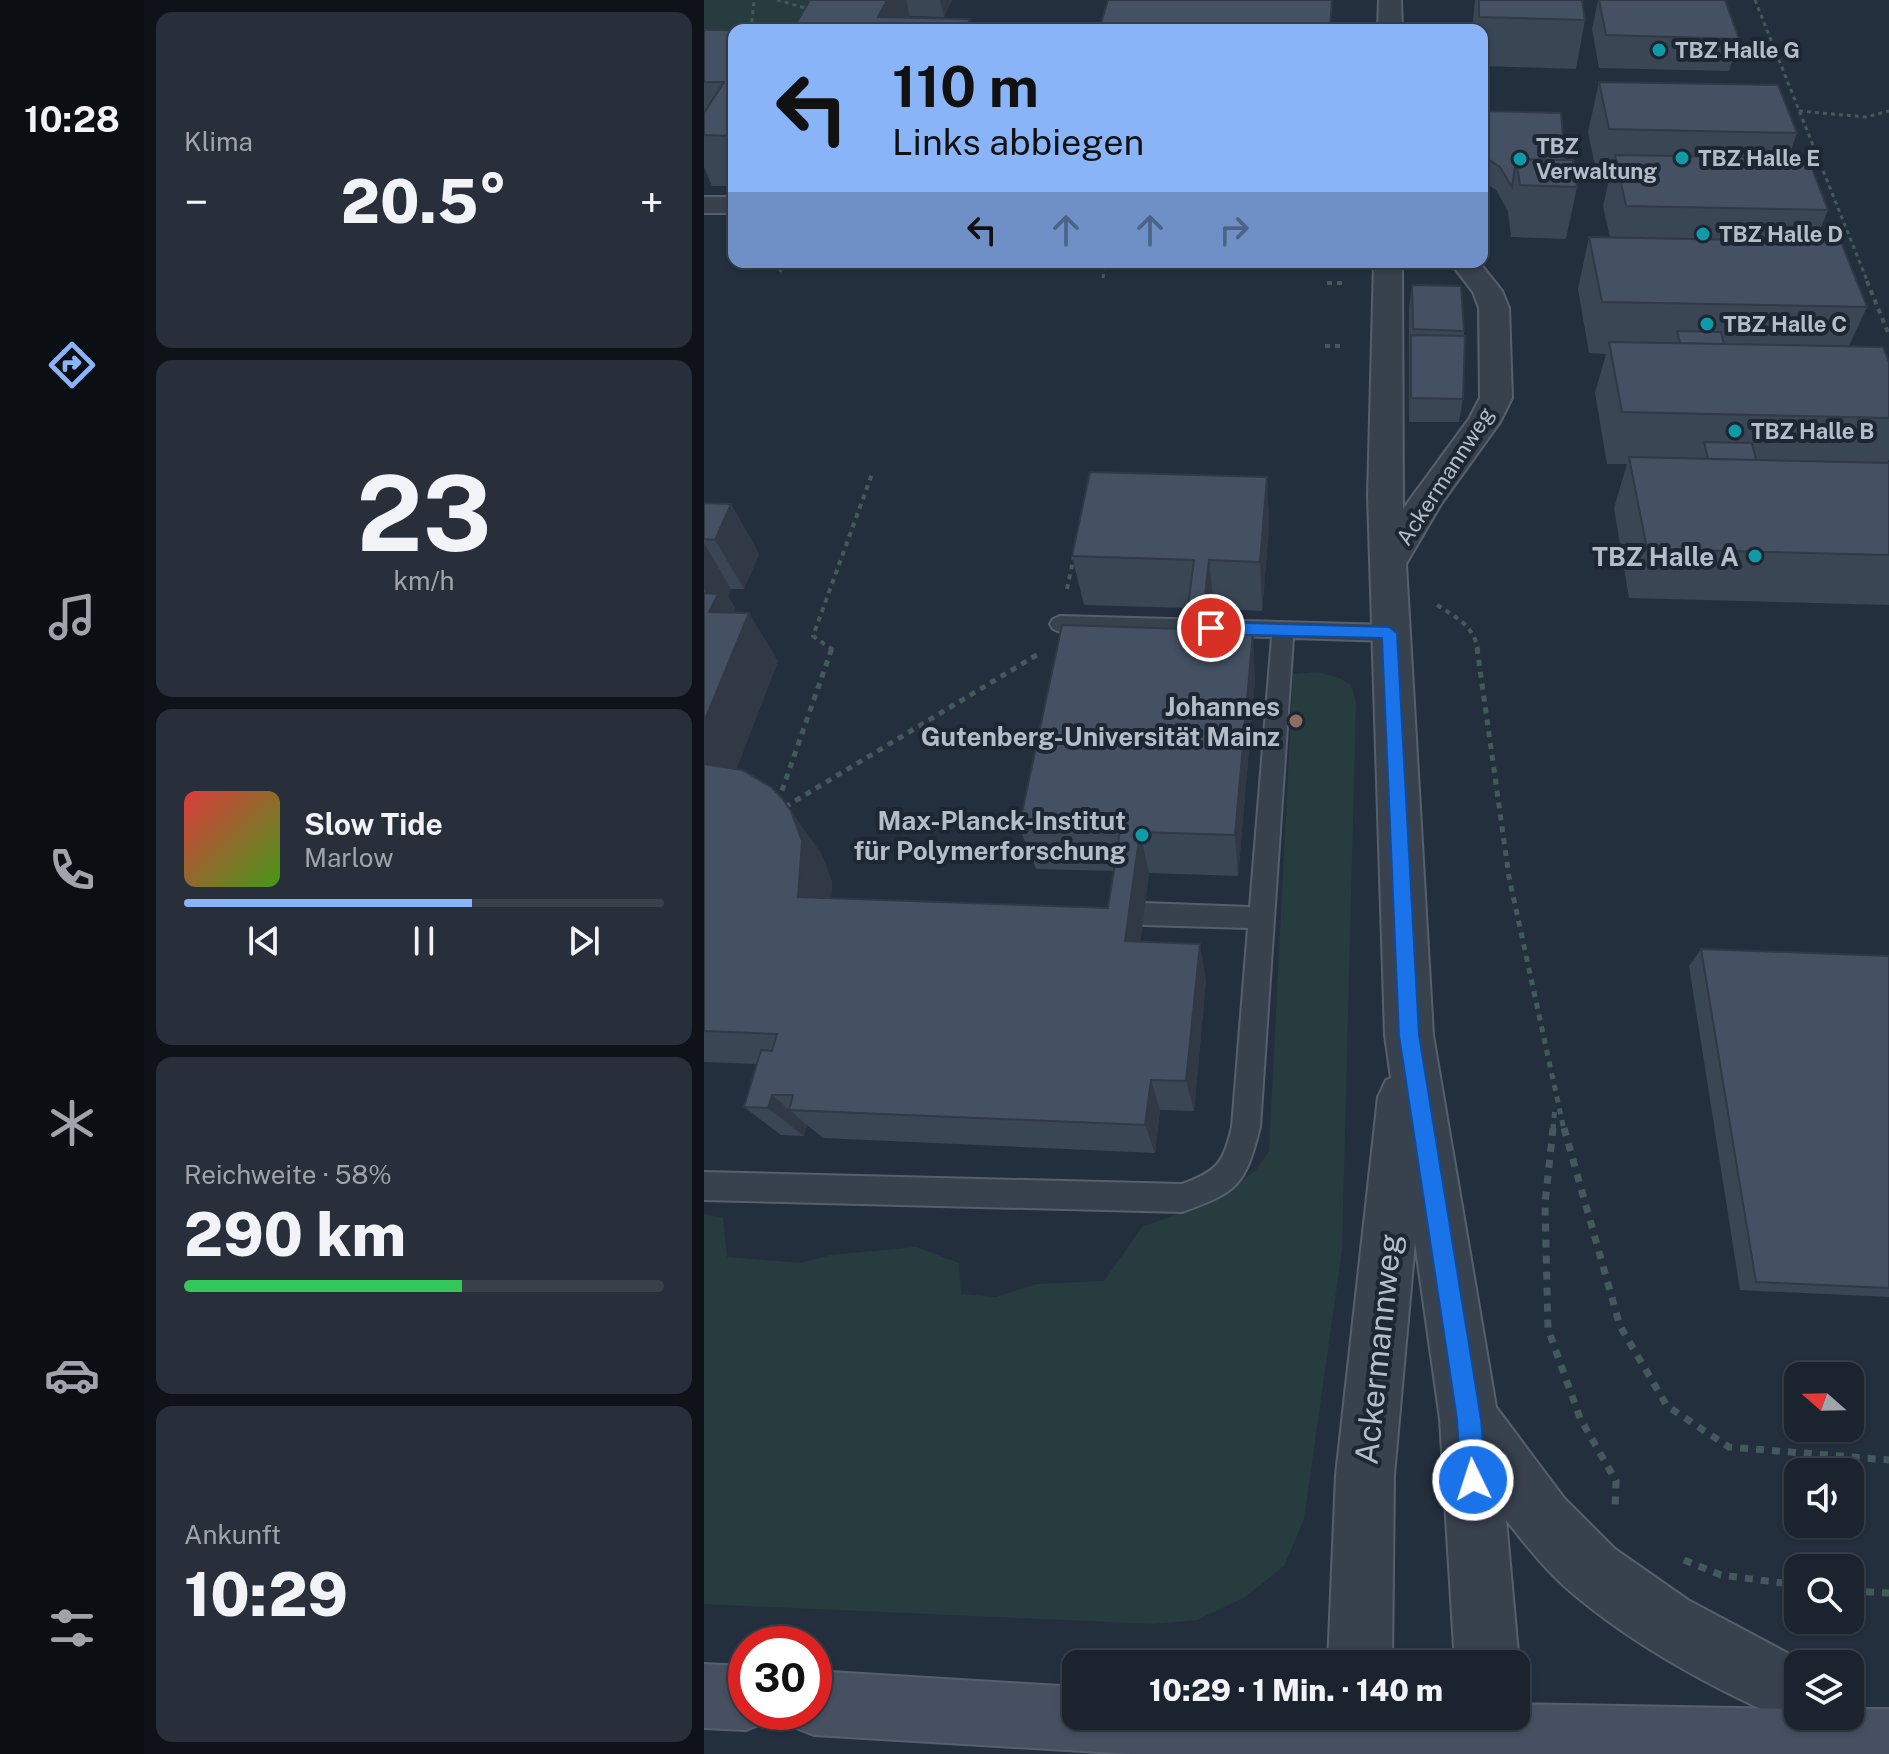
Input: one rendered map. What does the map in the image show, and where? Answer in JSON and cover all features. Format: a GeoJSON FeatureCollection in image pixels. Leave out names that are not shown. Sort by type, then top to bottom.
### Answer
{"type":"FeatureCollection","features":[{"type":"Feature","properties":{"kind":"main road"},"geometry":{"type":"LineString","coordinates":[[704,1696],[728,1697]]}},
{"type":"Feature","properties":{"kind":"main road"},"geometry":{"type":"LineString","coordinates":[[832,1705],[1112,1738],[1359,1733],[1643,1742],[1889,1741]]}},
{"type":"Feature","properties":{"kind":"street"},"geometry":{"type":"LineString","coordinates":[[1390,0],[1390,24]]}},
{"type":"Feature","properties":{"kind":"street"},"geometry":{"type":"LineString","coordinates":[[704,205],[728,205]]}},
{"type":"Feature","properties":{"kind":"street","name":"Ackermannweg"},"geometry":{"type":"LineString","coordinates":[[1388,564],[1428,497],[1484,422],[1496,398],[1494,308],[1487,291],[1469,268]]}},
{"type":"Feature","properties":{"kind":"street","name":"Ackermannweg"},"geometry":{"type":"LineString","coordinates":[[1486,1650],[1469,1419],[1409,1035],[1385,496],[1409,280],[1487,291]]}},
{"type":"Feature","properties":{"kind":"street","name":"Ackermannweg"},"geometry":{"type":"LineString","coordinates":[[1360,1650],[1365,1475],[1409,1035]]}},
{"type":"Feature","properties":{"kind":"street","name":"Ackermannweg"},"geometry":{"type":"LineString","coordinates":[[1469,1419],[1543,1517],[1592,1570],[1673,1626],[1784,1685]]}},
{"type":"Feature","properties":{"kind":"street"},"geometry":{"type":"LineString","coordinates":[[1864,1728],[1889,1741]]}},
{"type":"Feature","properties":{"kind":"lane"},"geometry":{"type":"LineString","coordinates":[[1060,624],[1283,630],[1389,617]]}},
{"type":"Feature","properties":{"kind":"lane"},"geometry":{"type":"LineString","coordinates":[[704,1186],[1182,1198],[1221,1185],[1237,1163],[1246,1127],[1283,630]]}},
{"type":"Feature","properties":{"kind":"lane"},"geometry":{"type":"LineString","coordinates":[[1144,914],[1261,918]]}},
{"type":"Feature","properties":{"kind":"path"},"geometry":{"type":"LineString","coordinates":[[752,24],[754,0]]}},
{"type":"Feature","properties":{"kind":"path"},"geometry":{"type":"LineString","coordinates":[[777,0],[813,10]]}},
{"type":"Feature","properties":{"kind":"path"},"geometry":{"type":"LineString","coordinates":[[1755,0],[1889,335]]}},
{"type":"Feature","properties":{"kind":"path"},"geometry":{"type":"LineString","coordinates":[[1799,111],[1866,117],[1887,112],[1889,103]]}},
{"type":"Feature","properties":{"kind":"path"},"geometry":{"type":"LineString","coordinates":[[780,272],[782,268]]}},
{"type":"Feature","properties":{"kind":"path"},"geometry":{"type":"LineString","coordinates":[[1103,278],[1105,268]]}},
{"type":"Feature","properties":{"kind":"path"},"geometry":{"type":"LineString","coordinates":[[872,474],[813,636],[833,649],[774,814],[1056,644],[1075,551]]}},
{"type":"Feature","properties":{"kind":"path"},"geometry":{"type":"LineString","coordinates":[[1389,617],[1425,602],[1444,607],[1463,621],[1476,639],[1509,877],[1556,1101],[1620,1326],[1667,1406],[1729,1447],[1889,1460]]}},
{"type":"Feature","properties":{"kind":"path"},"geometry":{"type":"LineString","coordinates":[[1556,1101],[1545,1204],[1548,1329],[1580,1418],[1616,1481],[1614,1517]]}},
{"type":"Feature","properties":{"kind":"path"},"geometry":{"type":"LineString","coordinates":[[1681,1558],[1721,1575],[1784,1583]]}},
{"type":"Feature","properties":{"kind":"path"},"geometry":{"type":"LineString","coordinates":[[1864,1592],[1889,1593]]}},
{"type":"Feature","properties":{"kind":"green space"},"geometry":{"type":"Polygon","coordinates":[[[704,0],[874,0],[844,24],[728,24],[728,80],[704,79],[704,0]]]}},
{"type":"Feature","properties":{"kind":"green space"},"geometry":{"type":"Polygon","coordinates":[[[1318,672],[1351,685],[1356,701],[1342,1250],[1304,1519],[1284,1566],[1245,1597],[1197,1620],[1154,1624],[704,1604],[704,1214],[723,1218],[727,1257],[801,1263],[831,1255],[916,1247],[959,1263],[961,1294],[996,1297],[1036,1284],[1104,1281],[1142,1227],[1213,1201],[1256,1170],[1269,1151],[1293,674],[1318,672]]]}},
{"type":"Feature","properties":{"kind":"building"},"geometry":{"type":"Polygon","coordinates":[[[810,0],[887,0],[878,17],[970,19],[968,24],[796,24],[810,0]]]}},
{"type":"Feature","properties":{"kind":"building"},"geometry":{"type":"Polygon","coordinates":[[[1108,0],[1332,0],[1330,24],[1101,24],[1108,0]]]}},
{"type":"Feature","properties":{"kind":"building"},"geometry":{"type":"Polygon","coordinates":[[[1479,0],[1582,0],[1585,20],[1479,17],[1479,0]]]}},
{"type":"Feature","properties":{"kind":"building"},"geometry":{"type":"Polygon","coordinates":[[[1599,0],[1725,0],[1739,39],[1606,35],[1599,0]]]}},
{"type":"Feature","properties":{"kind":"building"},"geometry":{"type":"Polygon","coordinates":[[[704,30],[728,30],[728,136],[704,135],[704,113],[724,82],[704,82],[704,30]]]}},
{"type":"Feature","properties":{"kind":"building"},"geometry":{"type":"Polygon","coordinates":[[[1599,82],[1778,85],[1797,133],[1609,129],[1599,82]]]}},
{"type":"Feature","properties":{"kind":"building"},"geometry":{"type":"Polygon","coordinates":[[[1488,111],[1561,113],[1565,160],[1516,159],[1512,187],[1500,167],[1488,159],[1488,111]]]}},
{"type":"Feature","properties":{"kind":"building"},"geometry":{"type":"Polygon","coordinates":[[[1615,155],[1808,158],[1828,210],[1626,206],[1615,155]]]}},
{"type":"Feature","properties":{"kind":"building"},"geometry":{"type":"Polygon","coordinates":[[[1516,159],[1573,160],[1577,187],[1520,185],[1516,159]]]}},
{"type":"Feature","properties":{"kind":"building"},"geometry":{"type":"Polygon","coordinates":[[[1589,237],[1841,242],[1867,307],[1602,302],[1589,237]]]}},
{"type":"Feature","properties":{"kind":"building"},"geometry":{"type":"Polygon","coordinates":[[[1412,285],[1461,286],[1464,331],[1413,329],[1412,285]]]}},
{"type":"Feature","properties":{"kind":"building"},"geometry":{"type":"Polygon","coordinates":[[[1677,331],[1721,332],[1724,344],[1680,343],[1677,331]]]}},
{"type":"Feature","properties":{"kind":"building"},"geometry":{"type":"Polygon","coordinates":[[[1411,335],[1465,336],[1463,399],[1411,398],[1411,335]]]}},
{"type":"Feature","properties":{"kind":"building"},"geometry":{"type":"Polygon","coordinates":[[[1609,342],[1883,347],[1889,362],[1889,418],[1622,412],[1609,342]]]}},
{"type":"Feature","properties":{"kind":"building"},"geometry":{"type":"Polygon","coordinates":[[[1704,442],[1752,443],[1756,460],[1708,459],[1704,442]]]}},
{"type":"Feature","properties":{"kind":"building"},"geometry":{"type":"Polygon","coordinates":[[[1629,457],[1889,463],[1889,555],[1647,549],[1629,457]]]}},
{"type":"Feature","properties":{"kind":"building","name":"Max-Planck-Institut für Polymerforschung"},"geometry":{"type":"Polygon","coordinates":[[[1090,472],[1267,477],[1260,562],[1209,560],[1201,630],[1253,632],[1235,835],[1140,832],[1125,941],[1200,944],[1186,1081],[1151,1080],[1145,1125],[789,1110],[793,1095],[772,1095],[768,1108],[744,1107],[761,1050],[772,1051],[777,1034],[704,1031],[704,764],[742,770],[771,787],[782,798],[791,811],[802,841],[798,897],[1108,908],[1120,831],[1019,827],[1062,625],[1185,629],[1194,560],[1072,556],[1090,472]]]}},
{"type":"Feature","properties":{"kind":"building"},"geometry":{"type":"Polygon","coordinates":[[[704,503],[731,504],[715,540],[704,539],[704,503]]]}},
{"type":"Feature","properties":{"kind":"building"},"geometry":{"type":"Polygon","coordinates":[[[704,593],[718,594],[709,612],[749,613],[704,722],[704,593]]]}},
{"type":"Feature","properties":{"kind":"building"},"geometry":{"type":"Polygon","coordinates":[[[1701,949],[1889,956],[1889,1288],[1756,1282],[1701,949]]]}},
{"type":"Feature","properties":{"kind":"place","name":"TBZ Halle G"},"geometry":{"type":"Point","coordinates":[1659,50]}},
{"type":"Feature","properties":{"kind":"place","name":"TBZ Halle E"},"geometry":{"type":"Point","coordinates":[1682,158]}},
{"type":"Feature","properties":{"kind":"place","name":"TBZ Verwaltung"},"geometry":{"type":"Point","coordinates":[1520,159]}},
{"type":"Feature","properties":{"kind":"place","name":"TBZ Halle D"},"geometry":{"type":"Point","coordinates":[1703,234]}},
{"type":"Feature","properties":{"kind":"place","name":"TBZ Halle C"},"geometry":{"type":"Point","coordinates":[1707,324]}},
{"type":"Feature","properties":{"kind":"place","name":"TBZ Halle B"},"geometry":{"type":"Point","coordinates":[1735,431]}},
{"type":"Feature","properties":{"kind":"place","name":"TBZ Halle A"},"geometry":{"type":"Point","coordinates":[1755,556]}},
{"type":"Feature","properties":{"kind":"place","name":"Johannes Gutenberg-Universität Mainz"},"geometry":{"type":"Point","coordinates":[1296,721]}},
{"type":"Feature","properties":{"kind":"place","name":"Max-Planck-Institut für Polymerforschung"},"geometry":{"type":"Point","coordinates":[1142,835]}},
{"type":"Feature","properties":{"kind":"route"},"geometry":{"type":"LineString","coordinates":[[1211,628],[1389,633],[1409,1035],[1469,1419],[1473,1480]]}}]}
